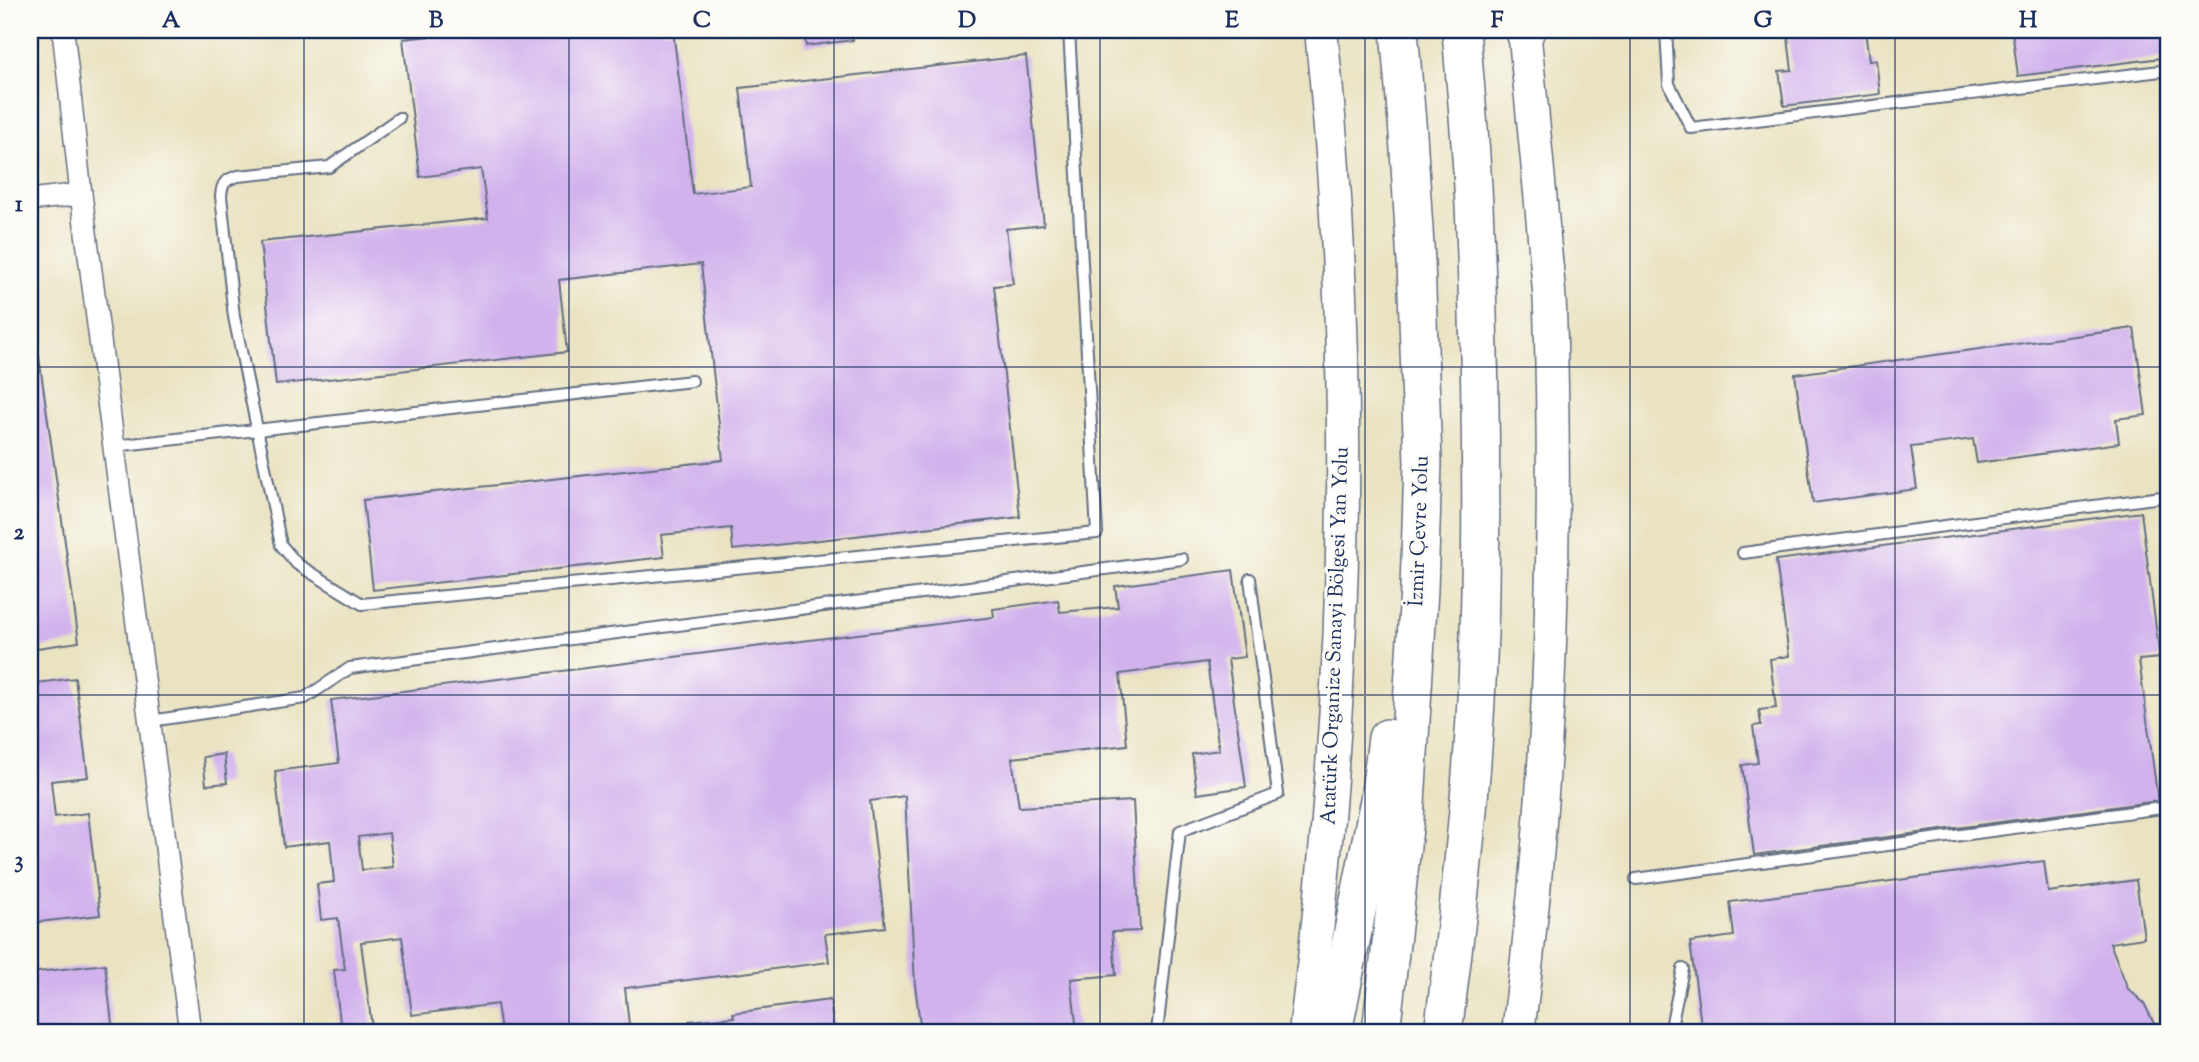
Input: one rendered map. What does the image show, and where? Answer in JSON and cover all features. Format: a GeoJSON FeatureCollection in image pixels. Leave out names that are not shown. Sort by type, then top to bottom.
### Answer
{"type":"FeatureCollection","features":[{"type":"Feature","properties":{"kind":"highway","name":"İzmir Çevre Yolu"},"geometry":{"type":"LineString","coordinates":[[1381,1032],[1409,765],[1423,463],[1414,236],[1399,30]]}},
{"type":"Feature","properties":{"kind":"highway"},"geometry":{"type":"LineString","coordinates":[[1443,1032],[1465,830],[1480,592],[1475,229],[1461,30]]}},
{"type":"Feature","properties":{"kind":"highway"},"geometry":{"type":"LineString","coordinates":[[1333,1032],[1379,800],[1423,463]]}},
{"type":"Feature","properties":{"kind":"main road","name":"Atatürk Organize Sanayi Bölgesi Yan Yolu"},"geometry":{"type":"LineString","coordinates":[[1305,1032],[1325,862],[1340,636],[1345,451],[1340,268],[1321,30]]}},
{"type":"Feature","properties":{"kind":"main road"},"geometry":{"type":"LineString","coordinates":[[1518,1032],[1531,932],[1544,765],[1553,464],[1549,306],[1524,31]]}},
{"type":"Feature","properties":{"kind":"street"},"geometry":{"type":"LineString","coordinates":[[63,30],[81,194],[190,1032]]}},
{"type":"Feature","properties":{"kind":"street"},"geometry":{"type":"LineString","coordinates":[[30,200],[81,194]]}},
{"type":"Feature","properties":{"kind":"lane"},"geometry":{"type":"LineString","coordinates":[[399,117],[329,166],[238,176],[222,184],[221,196],[234,317],[281,545],[296,564],[362,604],[1097,533],[1069,30]]}},
{"type":"Feature","properties":{"kind":"lane"},"geometry":{"type":"LineString","coordinates":[[1666,30],[1669,84],[1691,128],[2169,70]]}},
{"type":"Feature","properties":{"kind":"lane"},"geometry":{"type":"LineString","coordinates":[[114,446],[692,381]]}},
{"type":"Feature","properties":{"kind":"lane"},"geometry":{"type":"LineString","coordinates":[[1743,553],[2169,496]]}},
{"type":"Feature","properties":{"kind":"lane"},"geometry":{"type":"LineString","coordinates":[[150,722],[305,698],[350,668],[1182,559]]}},
{"type":"Feature","properties":{"kind":"lane"},"geometry":{"type":"LineString","coordinates":[[1157,1032],[1180,831],[1278,794],[1250,579]]}},
{"type":"Feature","properties":{"kind":"lane"},"geometry":{"type":"LineString","coordinates":[[1636,879],[2169,807]]}},
{"type":"Feature","properties":{"kind":"lane"},"geometry":{"type":"LineString","coordinates":[[1670,1032],[1683,970]]}},
{"type":"Feature","properties":{"kind":"building"},"geometry":{"type":"Polygon","coordinates":[[[466,30],[673,30],[693,194],[751,187],[740,88],[1026,56],[1044,225],[1006,229],[1013,284],[994,286],[1020,517],[733,550],[731,528],[661,535],[664,557],[373,590],[363,500],[723,460],[701,264],[559,280],[567,352],[276,385],[260,242],[488,218],[481,169],[420,177],[403,39],[466,30]]]}},
{"type":"Feature","properties":{"kind":"building"},"geometry":{"type":"Polygon","coordinates":[[[804,30],[853,30],[853,40],[806,46],[804,30]]]}},
{"type":"Feature","properties":{"kind":"building"},"geometry":{"type":"Polygon","coordinates":[[[1787,30],[1865,30],[1869,61],[1876,60],[1880,94],[1784,106],[1779,71],[1792,70],[1787,30]]]}},
{"type":"Feature","properties":{"kind":"building"},"geometry":{"type":"Polygon","coordinates":[[[2012,30],[2169,30],[2169,57],[2018,76],[2012,30]]]}},
{"type":"Feature","properties":{"kind":"building"},"geometry":{"type":"Polygon","coordinates":[[[2134,328],[2146,415],[2116,419],[2119,443],[1977,463],[1973,439],[1911,447],[1917,489],[1813,503],[1795,374],[2134,328]]]}},
{"type":"Feature","properties":{"kind":"building"},"geometry":{"type":"Polygon","coordinates":[[[39,357],[79,642],[30,649],[30,358],[39,357]]]}},
{"type":"Feature","properties":{"kind":"building"},"geometry":{"type":"Polygon","coordinates":[[[2141,512],[2160,658],[2139,660],[2158,801],[1754,855],[1742,765],[1758,763],[1753,726],[1761,725],[1759,710],[1776,708],[1770,659],[1789,656],[1776,560],[2141,512]]]}},
{"type":"Feature","properties":{"kind":"building"},"geometry":{"type":"Polygon","coordinates":[[[1233,570],[1245,657],[1228,659],[1246,787],[1197,794],[1192,754],[1219,750],[1207,662],[1120,674],[1127,745],[1012,758],[1019,807],[1133,801],[1140,931],[1112,932],[1116,975],[1071,979],[1077,1032],[921,1032],[915,985],[905,796],[870,801],[885,927],[825,934],[829,962],[625,988],[629,1025],[574,1032],[501,1032],[497,1004],[412,1015],[402,937],[361,942],[372,1028],[341,1031],[334,970],[345,969],[338,918],[321,920],[317,884],[334,882],[330,841],[284,847],[275,771],[339,763],[331,700],[994,617],[993,609],[1058,600],[1060,612],[1118,607],[1115,586],[1233,570]],[[389,833],[358,837],[362,870],[393,867],[389,833]]]}},
{"type":"Feature","properties":{"kind":"building"},"geometry":{"type":"Polygon","coordinates":[[[75,678],[88,777],[51,781],[55,817],[88,813],[100,915],[30,923],[30,684],[75,678]]]}},
{"type":"Feature","properties":{"kind":"building"},"geometry":{"type":"Polygon","coordinates":[[[224,754],[227,783],[206,785],[203,757],[224,754]]]}},
{"type":"Feature","properties":{"kind":"building"},"geometry":{"type":"Polygon","coordinates":[[[2044,861],[2048,892],[2136,880],[2144,938],[2110,943],[2128,989],[2144,1003],[2158,1032],[1702,1032],[1690,942],[1734,936],[1730,902],[2044,861]]]}},
{"type":"Feature","properties":{"kind":"building"},"geometry":{"type":"Polygon","coordinates":[[[105,964],[113,1032],[30,1032],[30,973],[105,964]]]}},
{"type":"Feature","properties":{"kind":"building"},"geometry":{"type":"Polygon","coordinates":[[[830,1000],[834,1032],[690,1032],[689,1021],[734,1017],[733,1013],[830,1000]]]}}]}
